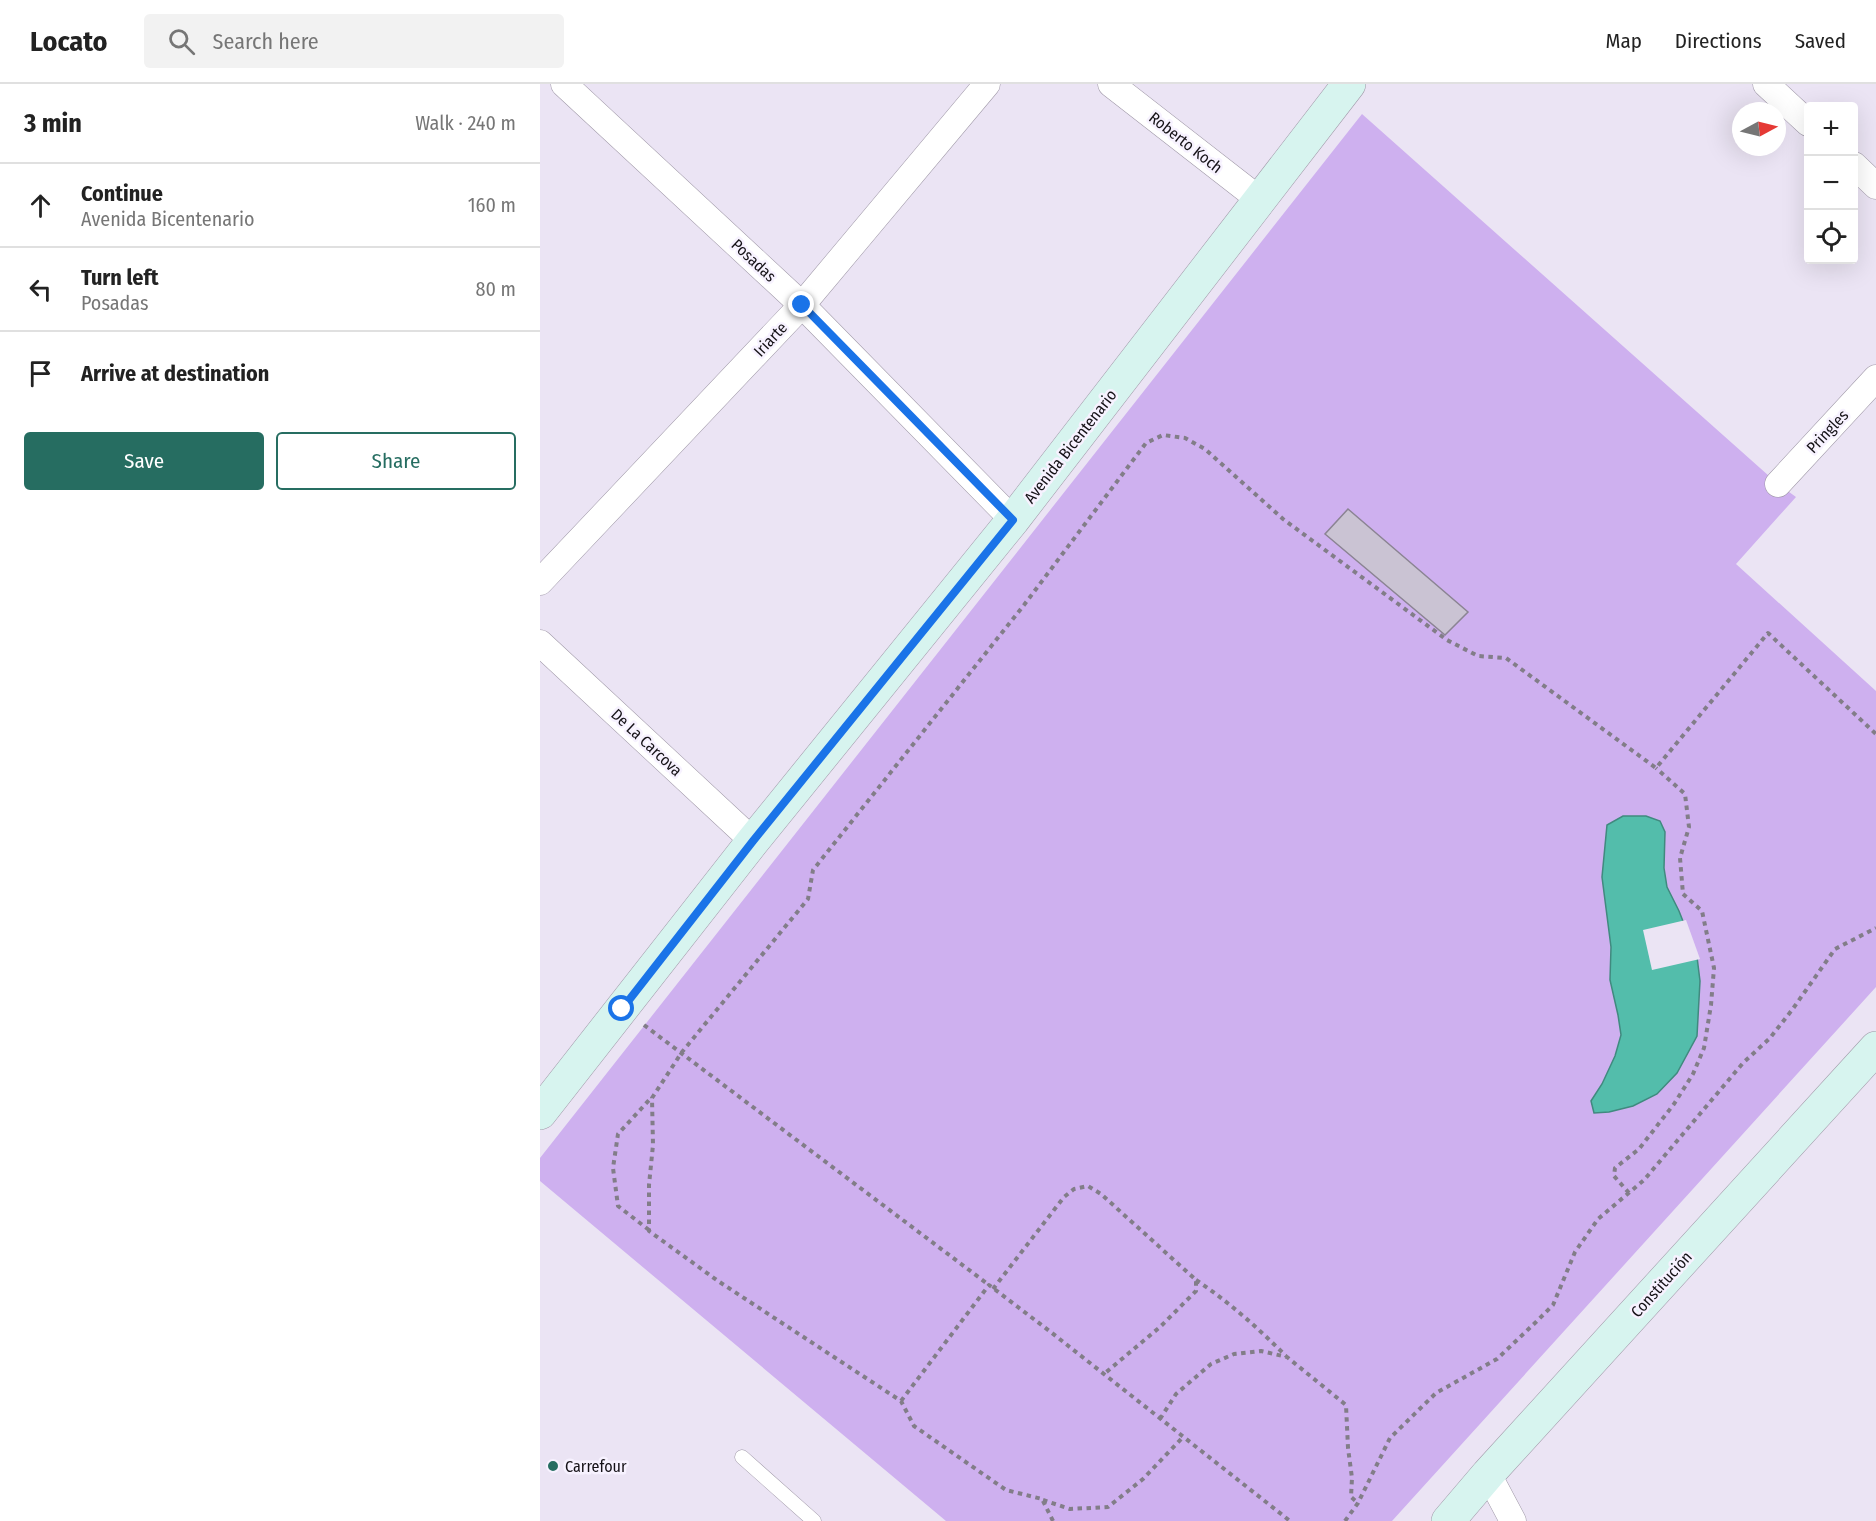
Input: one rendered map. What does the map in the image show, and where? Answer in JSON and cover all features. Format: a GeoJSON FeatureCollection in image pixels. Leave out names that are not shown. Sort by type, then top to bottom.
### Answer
{"type":"FeatureCollection","features":[{"type":"Feature","properties":{"kind":"street","name":"Posadas"},"geometry":{"type":"LineString","coordinates":[[564,84],[802,305],[1013,520]]}},
{"type":"Feature","properties":{"kind":"street","name":"Iriarte"},"geometry":{"type":"LineString","coordinates":[[540,582],[802,305],[987,84]]}},
{"type":"Feature","properties":{"kind":"street","name":"Roberto Koch"},"geometry":{"type":"LineString","coordinates":[[1112,84],[1260,200]]}},
{"type":"Feature","properties":{"kind":"street","name":"Avenida Bicentenario"},"geometry":{"type":"LineString","coordinates":[[540,1113],[753,841],[1013,520],[1349,84]]}},
{"type":"Feature","properties":{"kind":"street"},"geometry":{"type":"LineString","coordinates":[[1766,84],[1804,118]]}},
{"type":"Feature","properties":{"kind":"street"},"geometry":{"type":"LineString","coordinates":[[1858,169],[1876,186]]}},
{"type":"Feature","properties":{"kind":"street","name":"Pringles"},"geometry":{"type":"LineString","coordinates":[[1778,484],[1876,378]]}},
{"type":"Feature","properties":{"kind":"street","name":"De La Carcova"},"geometry":{"type":"LineString","coordinates":[[540,643],[753,841]]}},
{"type":"Feature","properties":{"kind":"street","name":"Constitución"},"geometry":{"type":"LineString","coordinates":[[1448,1521],[1488,1474],[1876,1048]]}},
{"type":"Feature","properties":{"kind":"street"},"geometry":{"type":"LineString","coordinates":[[1488,1474],[1513,1521]]}},
{"type":"Feature","properties":{"kind":"lane"},"geometry":{"type":"LineString","coordinates":[[742,1457],[814,1521]]}},
{"type":"Feature","properties":{"kind":"path"},"geometry":{"type":"LineString","coordinates":[[1184,1437],[1143,1479],[1108,1507],[1070,1509],[1006,1490],[914,1426],[901,1401],[718,1281],[618,1206],[614,1168],[618,1134],[652,1098],[682,1052],[808,899],[813,870],[1024,605],[1146,443],[1162,435],[1185,438],[1205,450],[1282,519],[1447,640],[1478,656],[1506,658],[1656,768],[1685,794],[1689,827],[1680,858],[1683,894],[1702,911],[1714,968],[1711,1005],[1704,1048],[1693,1074],[1640,1149],[1615,1168],[1614,1176],[1629,1193]]}},
{"type":"Feature","properties":{"kind":"path"},"geometry":{"type":"LineString","coordinates":[[1656,768],[1768,633],[1876,734]]}},
{"type":"Feature","properties":{"kind":"path"},"geometry":{"type":"LineString","coordinates":[[1345,1521],[1358,1503],[1390,1438],[1436,1393],[1497,1359],[1536,1322],[1552,1305],[1575,1252],[1598,1220],[1644,1180],[1743,1063],[1770,1038],[1835,949],[1876,928]]}},
{"type":"Feature","properties":{"kind":"path"},"geometry":{"type":"LineString","coordinates":[[622,1009],[991,1287],[1290,1521]]}},
{"type":"Feature","properties":{"kind":"path"},"geometry":{"type":"LineString","coordinates":[[649,1231],[653,1145],[652,1098]]}},
{"type":"Feature","properties":{"kind":"path"},"geometry":{"type":"LineString","coordinates":[[901,1401],[1064,1197],[1074,1189],[1088,1186],[1101,1194],[1196,1280],[1220,1296],[1287,1357],[1346,1405],[1352,1478],[1351,1497],[1358,1503]]}},
{"type":"Feature","properties":{"kind":"path"},"geometry":{"type":"LineString","coordinates":[[1104,1374],[1160,1327],[1196,1291],[1196,1280]]}},
{"type":"Feature","properties":{"kind":"path"},"geometry":{"type":"LineString","coordinates":[[1160,1419],[1176,1394],[1211,1364],[1234,1354],[1261,1351],[1287,1357]]}},
{"type":"Feature","properties":{"kind":"path"},"geometry":{"type":"LineString","coordinates":[[1042,1499],[1053,1521]]}},
{"type":"Feature","properties":{"kind":"shaded area"},"geometry":{"type":"Polygon","coordinates":[[[1362,114],[1778,484],[1796,497],[1736,564],[1876,691],[1876,987],[1392,1521],[946,1521],[540,1181],[540,1158],[1362,114]]]}},
{"type":"Feature","properties":{"kind":"shaded area"},"geometry":{"type":"Polygon","coordinates":[[[1623,816],[1646,816],[1660,821],[1665,832],[1664,868],[1667,887],[1697,957],[1700,981],[1697,1036],[1677,1073],[1657,1094],[1633,1106],[1594,1113],[1591,1101],[1615,1056],[1621,1035],[1610,980],[1611,947],[1602,877],[1607,825],[1623,816]]]}},
{"type":"Feature","properties":{"kind":"pier"},"geometry":{"type":"Polygon","coordinates":[[[1686,920],[1700,959],[1652,970],[1643,930],[1686,920]]]}},
{"type":"Feature","properties":{"kind":"building"},"geometry":{"type":"Polygon","coordinates":[[[1348,509],[1468,612],[1445,635],[1325,534],[1348,509]]]}},
{"type":"Feature","properties":{"kind":"place","name":"Carrefour"},"geometry":{"type":"Point","coordinates":[553,1466]}},
{"type":"Feature","properties":{"kind":"route"},"geometry":{"type":"LineString","coordinates":[[622,1009],[753,841],[1013,520],[802,305]]}}]}
